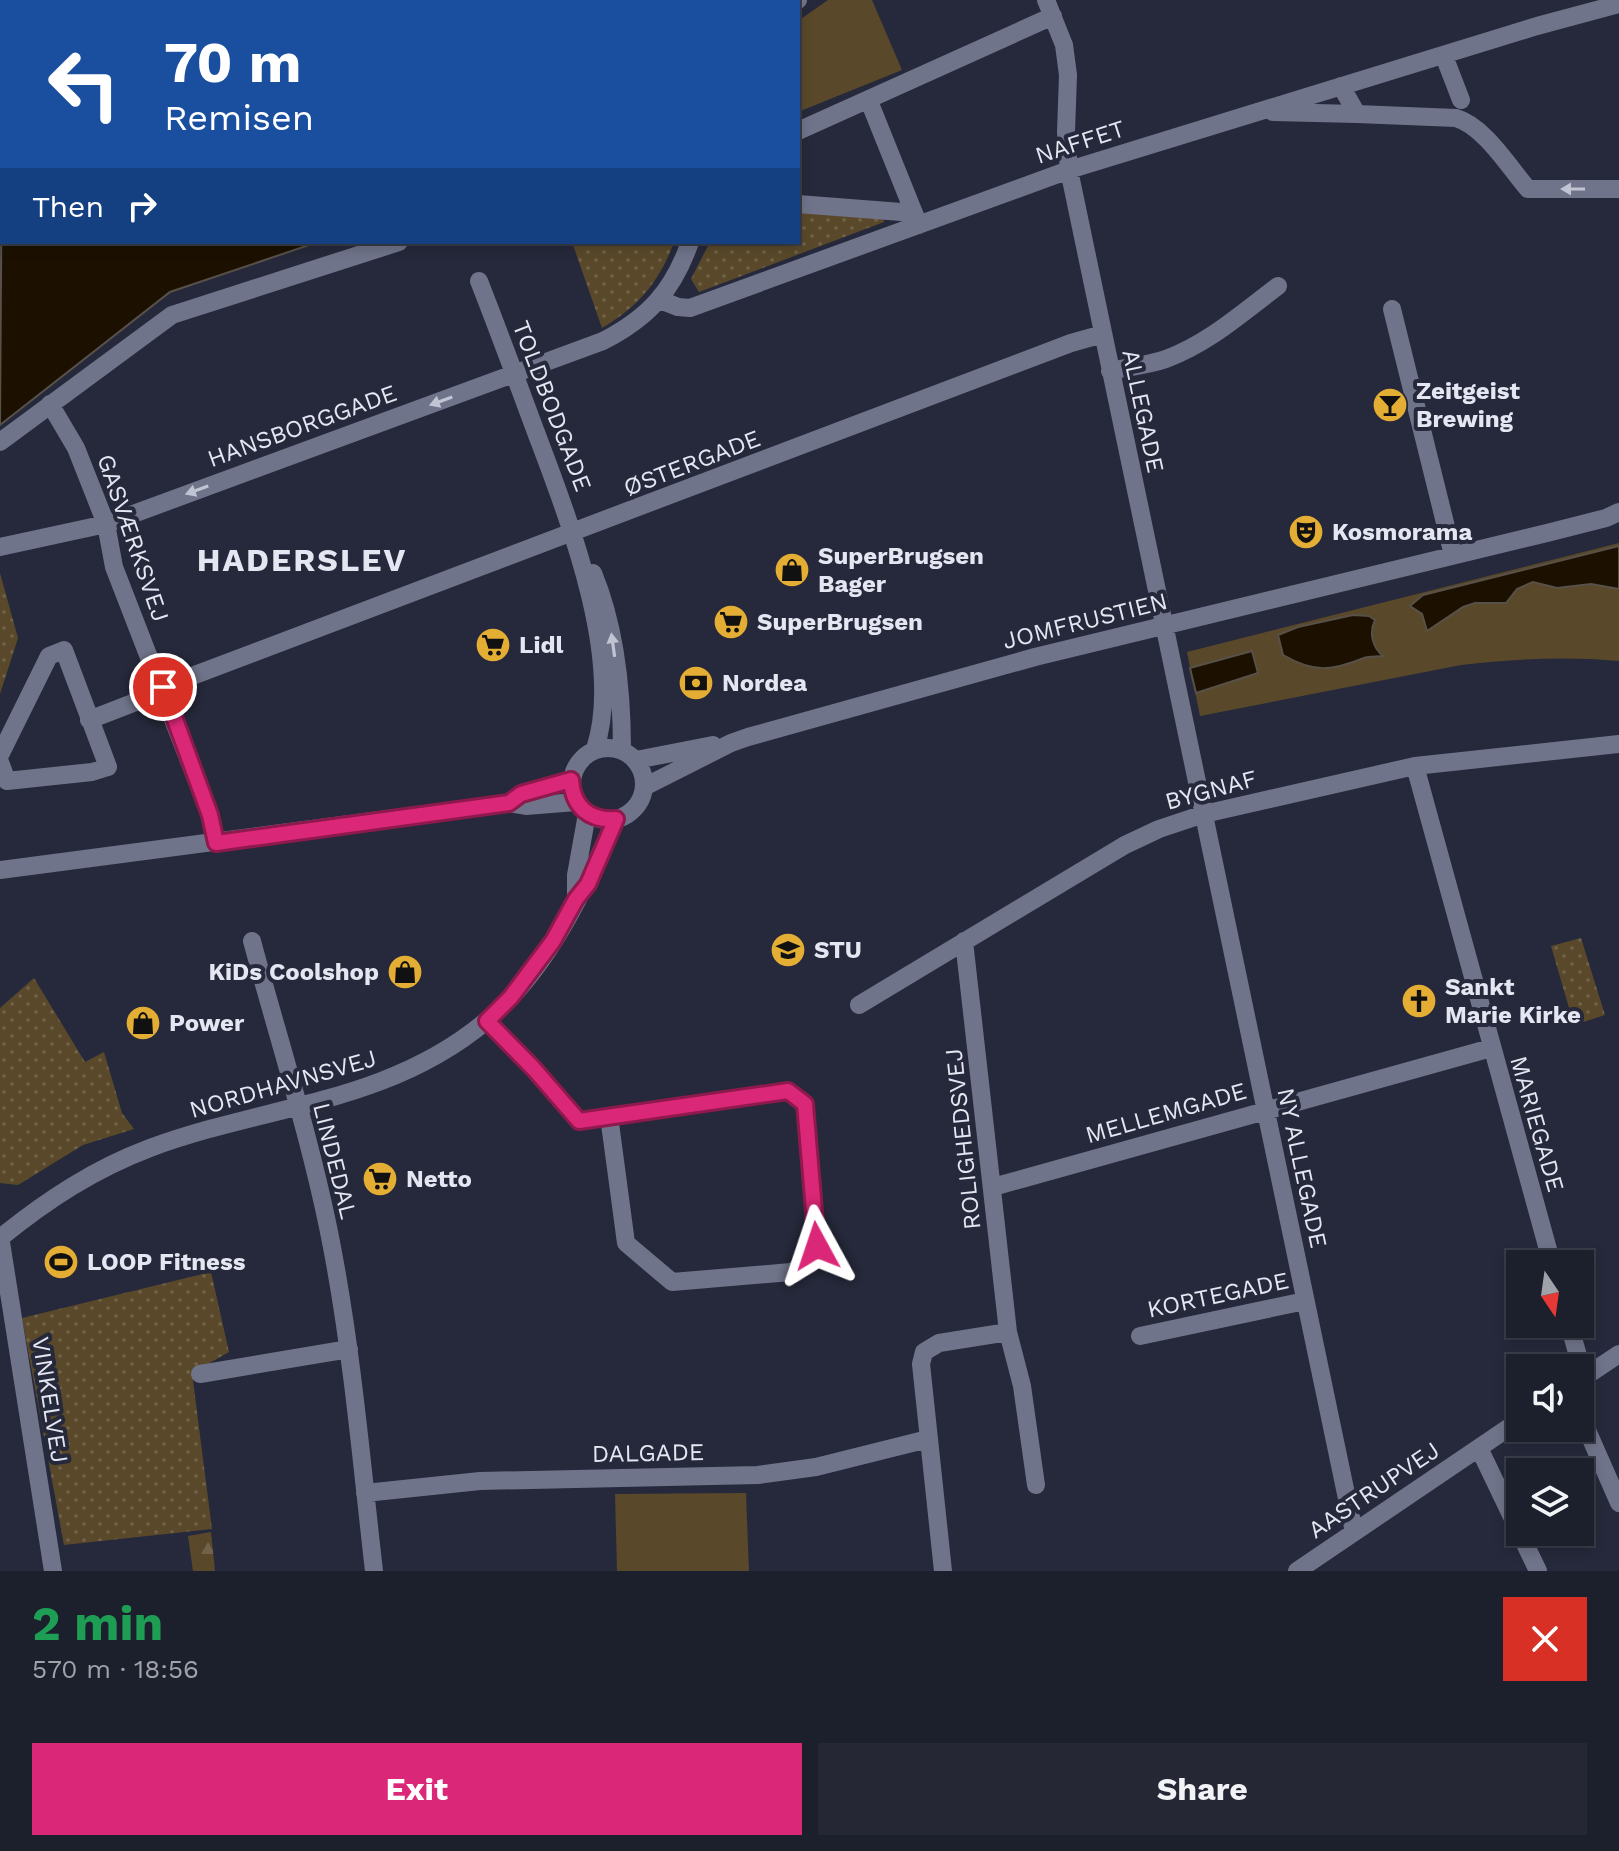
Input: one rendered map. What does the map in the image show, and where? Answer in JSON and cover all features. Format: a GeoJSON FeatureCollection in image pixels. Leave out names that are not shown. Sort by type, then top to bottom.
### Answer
{"type":"FeatureCollection","features":[{"type":"Feature","properties":{"kind":"street","name":"NAFFET"},"geometry":{"type":"LineString","coordinates":[[660,300],[690,308],[916,219],[1341,86],[1618,4]]}},
{"type":"Feature","properties":{"kind":"street"},"geometry":{"type":"LineString","coordinates":[[800,130],[869,101],[1050,8]]}},
{"type":"Feature","properties":{"kind":"street","name":"ALLEGADE"},"geometry":{"type":"LineString","coordinates":[[1050,8],[1064,45],[1068,75],[1066,132],[1069,170],[1204,814]]}},
{"type":"Feature","properties":{"kind":"street"},"geometry":{"type":"LineString","coordinates":[[1444,56],[1461,100]]}},
{"type":"Feature","properties":{"kind":"street"},"geometry":{"type":"LineString","coordinates":[[1341,86],[1357,114]]}},
{"type":"Feature","properties":{"kind":"street"},"geometry":{"type":"LineString","coordinates":[[800,204],[916,219],[869,101]]}},
{"type":"Feature","properties":{"kind":"street","name":"NAFFET"},"geometry":{"type":"LineString","coordinates":[[1258,112],[1456,118],[1467,121],[1485,138],[1528,189],[1619,189]]}},
{"type":"Feature","properties":{"kind":"street"},"geometry":{"type":"LineString","coordinates":[[0,442],[172,315],[393,244]]}},
{"type":"Feature","properties":{"kind":"street","name":"HANSBORGGADE"},"geometry":{"type":"LineString","coordinates":[[0,547],[106,524],[603,341],[630,328],[660,300],[683,262],[689,244]]}},
{"type":"Feature","properties":{"kind":"street","name":"TOLDBODGADE"},"geometry":{"type":"LineString","coordinates":[[479,281],[576,541],[606,603],[629,755]]}},
{"type":"Feature","properties":{"kind":"street"},"geometry":{"type":"LineString","coordinates":[[1110,371],[1164,360],[1192,347],[1216,334],[1278,286]]}},
{"type":"Feature","properties":{"kind":"street"},"geometry":{"type":"LineString","coordinates":[[1392,309],[1453,555]]}},
{"type":"Feature","properties":{"kind":"street","name":"ØSTERGADE"},"geometry":{"type":"LineString","coordinates":[[163,689],[576,541],[1071,343],[1103,334]]}},
{"type":"Feature","properties":{"kind":"street","name":"GASVÆRKSVEJ"},"geometry":{"type":"LineString","coordinates":[[50,404],[76,448],[106,524],[114,567],[210,815],[216,843]]}},
{"type":"Feature","properties":{"kind":"street","name":"JOMFRUSTIEN"},"geometry":{"type":"LineString","coordinates":[[629,755],[731,743],[1035,657],[1615,516]]}},
{"type":"Feature","properties":{"kind":"street","name":"TOLDBODGADE"},"geometry":{"type":"LineString","coordinates":[[576,541],[601,663],[602,728],[595,749]]}},
{"type":"Feature","properties":{"kind":"street"},"geometry":{"type":"LineString","coordinates":[[0,755],[49,656],[64,650],[108,767],[92,772],[7,781],[0,762]]}},
{"type":"Feature","properties":{"kind":"street"},"geometry":{"type":"LineString","coordinates":[[89,720],[163,689]]}},
{"type":"Feature","properties":{"kind":"street","name":"JOMFRUSTIEN"},"geometry":{"type":"LineString","coordinates":[[644,787],[731,743]]}},
{"type":"Feature","properties":{"kind":"street","name":"BYGNAF"},"geometry":{"type":"LineString","coordinates":[[859,1005],[1125,845],[1159,829],[1204,814],[1415,766],[1619,744]]}},
{"type":"Feature","properties":{"kind":"street"},"geometry":{"type":"LineString","coordinates":[[0,870],[509,803],[581,808],[596,818],[616,819],[636,807],[644,787],[641,768],[629,755],[604,747],[595,749],[579,761],[571,780],[581,808]]}},
{"type":"Feature","properties":{"kind":"street","name":"MARIEGADE"},"geometry":{"type":"LineString","coordinates":[[1415,766],[1548,1250]]}},
{"type":"Feature","properties":{"kind":"street"},"geometry":{"type":"LineString","coordinates":[[509,803],[521,794],[571,780]]}},
{"type":"Feature","properties":{"kind":"street","name":"NORDHAVNSVEJ"},"geometry":{"type":"LineString","coordinates":[[576,899],[581,808]]}},
{"type":"Feature","properties":{"kind":"street","name":"NY ALLEGADE"},"geometry":{"type":"LineString","coordinates":[[1204,814],[1354,1532]]}},
{"type":"Feature","properties":{"kind":"street","name":"NORDHAVNSVEJ"},"geometry":{"type":"LineString","coordinates":[[0,1237],[48,1200],[101,1168],[163,1144],[363,1089],[444,1052],[487,1021],[533,970],[588,884],[616,819]]}},
{"type":"Feature","properties":{"kind":"street","name":"LINDEDAL"},"geometry":{"type":"LineString","coordinates":[[252,941],[322,1199],[349,1349],[374,1571]]}},
{"type":"Feature","properties":{"kind":"street","name":"ROLIGHEDSVEJ"},"geometry":{"type":"LineString","coordinates":[[964,941],[1008,1332],[1022,1386],[1036,1485]]}},
{"type":"Feature","properties":{"kind":"street"},"geometry":{"type":"LineString","coordinates":[[487,1021],[579,1121],[609,1116],[788,1091],[805,1104],[817,1246],[811,1263],[791,1272],[672,1282],[626,1243],[609,1116]]}},
{"type":"Feature","properties":{"kind":"street","name":"MELLEMGADE"},"geometry":{"type":"LineString","coordinates":[[993,1187],[1491,1048]]}},
{"type":"Feature","properties":{"kind":"street","name":"VINKELVEJ"},"geometry":{"type":"LineString","coordinates":[[0,1237],[53,1571]]}},
{"type":"Feature","properties":{"kind":"street","name":"KORTEGADE"},"geometry":{"type":"LineString","coordinates":[[1140,1336],[1305,1301]]}},
{"type":"Feature","properties":{"kind":"street"},"geometry":{"type":"LineString","coordinates":[[943,1571],[921,1364],[924,1352],[939,1343],[1008,1332]]}},
{"type":"Feature","properties":{"kind":"street"},"geometry":{"type":"LineString","coordinates":[[200,1374],[349,1349]]}},
{"type":"Feature","properties":{"kind":"street"},"geometry":{"type":"LineString","coordinates":[[1594,1370],[1619,1354]]}},
{"type":"Feature","properties":{"kind":"street","name":"AASTRUPVEJ"},"geometry":{"type":"LineString","coordinates":[[1297,1571],[1506,1430]]}},
{"type":"Feature","properties":{"kind":"street","name":"DALGADE"},"geometry":{"type":"LineString","coordinates":[[365,1493],[480,1481],[758,1475],[816,1467],[928,1439]]}},
{"type":"Feature","properties":{"kind":"street"},"geometry":{"type":"LineString","coordinates":[[1592,1442],[1619,1503]]}},
{"type":"Feature","properties":{"kind":"street","name":"AASTRUPVEJ"},"geometry":{"type":"LineString","coordinates":[[1479,1448],[1538,1571]]}},
{"type":"Feature","properties":{"kind":"green space"},"geometry":{"type":"Polygon","coordinates":[[[828,0],[872,0],[902,70],[800,111],[800,20],[828,0]]]}},
{"type":"Feature","properties":{"kind":"green space"},"geometry":{"type":"Polygon","coordinates":[[[800,212],[883,218],[884,222],[699,292],[691,279],[709,244],[800,244],[800,212]]]}},
{"type":"Feature","properties":{"kind":"green space"},"geometry":{"type":"Polygon","coordinates":[[[573,244],[673,244],[662,269],[646,292],[602,328],[573,244]]]}},
{"type":"Feature","properties":{"kind":"green space"},"geometry":{"type":"Polygon","coordinates":[[[1619,543],[1619,661],[1540,659],[1461,665],[1200,716],[1187,652],[1619,543]]]}},
{"type":"Feature","properties":{"kind":"green space"},"geometry":{"type":"Polygon","coordinates":[[[0,573],[18,638],[0,694],[0,573]]]}},
{"type":"Feature","properties":{"kind":"green space"},"geometry":{"type":"Polygon","coordinates":[[[1581,938],[1605,1015],[1574,1025],[1551,946],[1581,938]]]}},
{"type":"Feature","properties":{"kind":"green space"},"geometry":{"type":"Polygon","coordinates":[[[34,978],[85,1062],[104,1052],[122,1113],[134,1129],[83,1145],[18,1185],[0,1183],[0,1008],[34,978]]]}},
{"type":"Feature","properties":{"kind":"green space"},"geometry":{"type":"Polygon","coordinates":[[[211,1272],[229,1352],[192,1373],[212,1529],[64,1545],[22,1318],[211,1272]]]}},
{"type":"Feature","properties":{"kind":"green space"},"geometry":{"type":"Polygon","coordinates":[[[746,1493],[749,1571],[617,1571],[615,1494],[746,1493]]]}},
{"type":"Feature","properties":{"kind":"green space"},"geometry":{"type":"Polygon","coordinates":[[[211,1532],[215,1571],[193,1571],[188,1536],[211,1532]]]}},
{"type":"Feature","properties":{"kind":"shaded area"},"geometry":{"type":"Polygon","coordinates":[[[1,244],[312,244],[170,292],[0,425],[1,244]]]}},
{"type":"Feature","properties":{"kind":"shaded area"},"geometry":{"type":"Polygon","coordinates":[[[1619,546],[1619,589],[1591,584],[1557,588],[1533,582],[1517,589],[1506,603],[1475,603],[1463,607],[1427,631],[1422,614],[1410,606],[1423,595],[1619,546]]]}},
{"type":"Feature","properties":{"kind":"shaded area"},"geometry":{"type":"Polygon","coordinates":[[[1353,615],[1369,616],[1375,620],[1373,639],[1383,656],[1323,668],[1304,665],[1283,655],[1278,635],[1298,627],[1353,615]]]}},
{"type":"Feature","properties":{"kind":"shaded area"},"geometry":{"type":"Polygon","coordinates":[[[1252,651],[1258,673],[1196,693],[1190,668],[1252,651]]]}},
{"type":"Feature","properties":{"kind":"place","name":"Zeitgeist Brewing"},"geometry":{"type":"Point","coordinates":[1390,405]}},
{"type":"Feature","properties":{"kind":"place","name":"Kosmorama"},"geometry":{"type":"Point","coordinates":[1306,532]}},
{"type":"Feature","properties":{"kind":"place","name":"SuperBrugsen Bager"},"geometry":{"type":"Point","coordinates":[792,570]}},
{"type":"Feature","properties":{"kind":"place","name":"SuperBrugsen"},"geometry":{"type":"Point","coordinates":[731,622]}},
{"type":"Feature","properties":{"kind":"place","name":"Lidl"},"geometry":{"type":"Point","coordinates":[493,645]}},
{"type":"Feature","properties":{"kind":"place","name":"Nordea"},"geometry":{"type":"Point","coordinates":[696,683]}},
{"type":"Feature","properties":{"kind":"place","name":"STU"},"geometry":{"type":"Point","coordinates":[788,950]}},
{"type":"Feature","properties":{"kind":"place","name":"KiDs Coolshop"},"geometry":{"type":"Point","coordinates":[405,972]}},
{"type":"Feature","properties":{"kind":"place","name":"Sankt Marie Kirke"},"geometry":{"type":"Point","coordinates":[1419,1001]}},
{"type":"Feature","properties":{"kind":"place","name":"Power"},"geometry":{"type":"Point","coordinates":[143,1023]}},
{"type":"Feature","properties":{"kind":"place","name":"Netto"},"geometry":{"type":"Point","coordinates":[380,1179]}},
{"type":"Feature","properties":{"kind":"place","name":"LOOP Fitness"},"geometry":{"type":"Point","coordinates":[61,1262]}},
{"type":"Feature","properties":{"kind":"district","name":"HADERSLEV"},"geometry":{"type":"Point","coordinates":[302,560]}},
{"type":"Feature","properties":{"kind":"route"},"geometry":{"type":"LineString","coordinates":[[163,687],[210,815],[216,843],[509,803],[521,794],[571,780],[576,802],[587,814],[606,820],[616,819],[588,884],[553,941],[511,997],[487,1021],[579,1121],[788,1091],[805,1104],[817,1246]]}}]}
